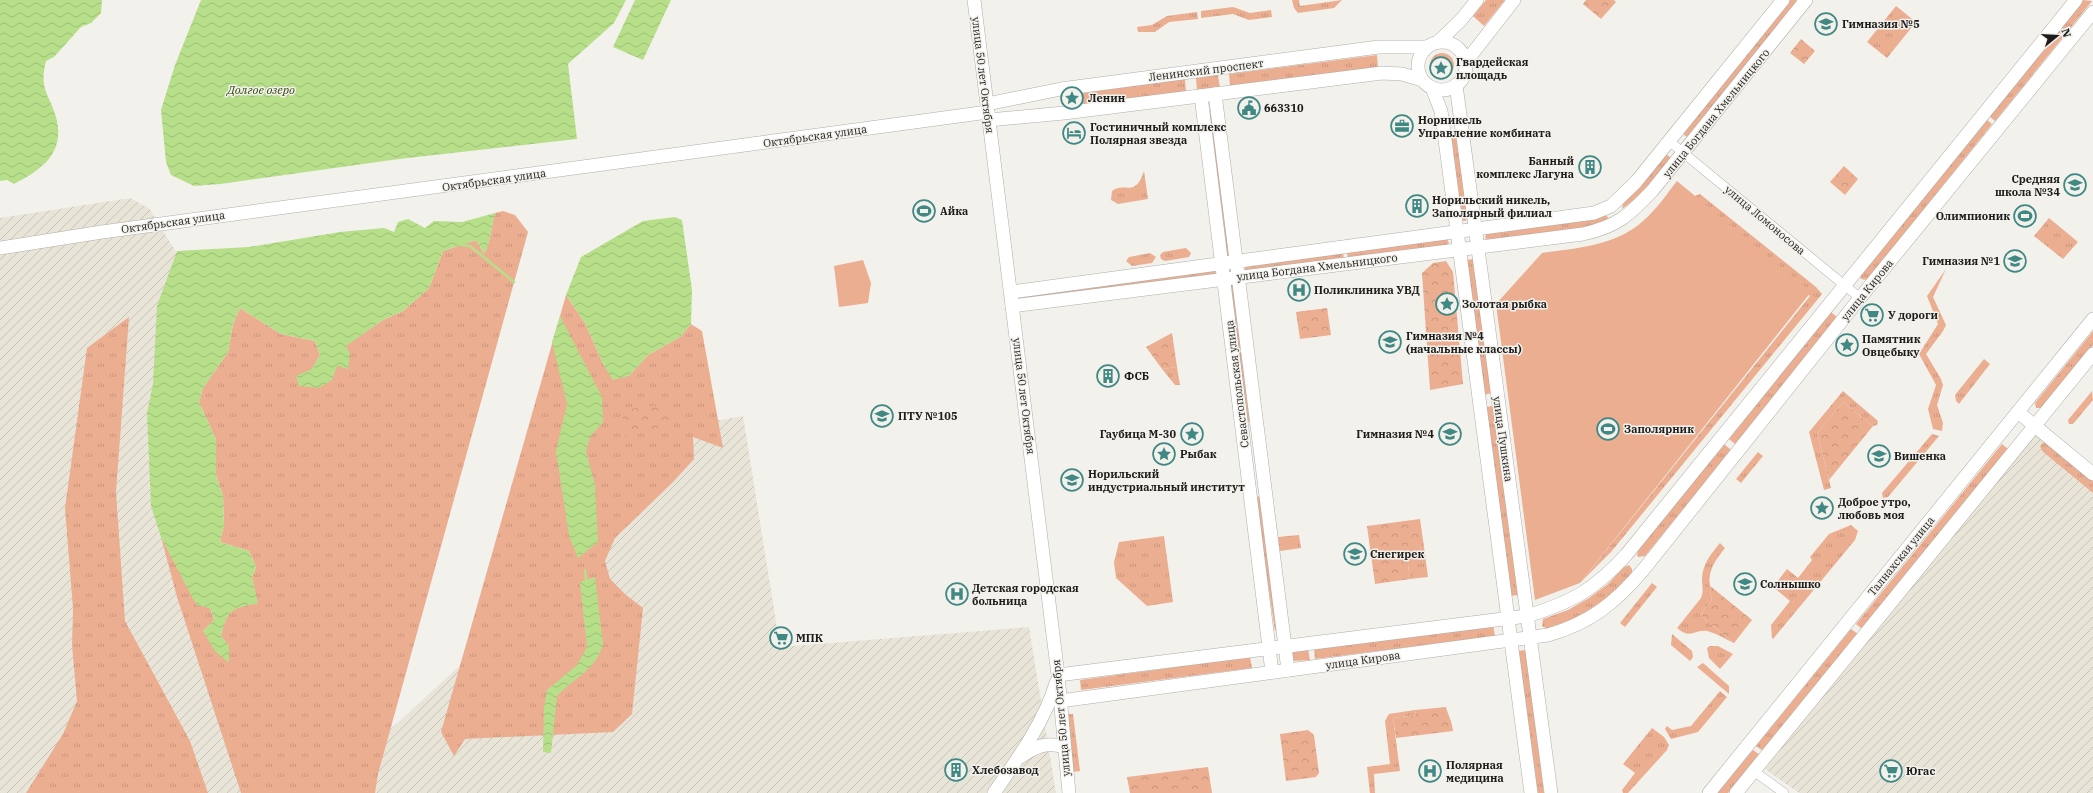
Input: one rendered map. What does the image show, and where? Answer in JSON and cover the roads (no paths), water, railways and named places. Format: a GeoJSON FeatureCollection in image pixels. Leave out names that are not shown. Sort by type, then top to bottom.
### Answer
{"type":"FeatureCollection","features":[{"type":"Feature","properties":{"kind":"street","name":"улица 50 лет Октября"},"geometry":{"type":"LineString","coordinates":[[974,0],[1058,675],[1069,793]]}},
{"type":"Feature","properties":{"kind":"street"},"geometry":{"type":"LineString","coordinates":[[1422,80],[1418,71],[1418,62],[1421,54],[1461,20],[1477,0]]}},
{"type":"Feature","properties":{"kind":"street"},"geometry":{"type":"LineString","coordinates":[[1465,63],[1514,0]]}},
{"type":"Feature","properties":{"kind":"street","name":"улица Богдана Хмельницкого"},"geometry":{"type":"LineString","coordinates":[[1011,292],[1583,216],[1611,206],[1636,182],[1783,0]]}},
{"type":"Feature","properties":{"kind":"street","name":"улица Богдана Хмельницкого"},"geometry":{"type":"LineString","coordinates":[[1012,306],[1583,234],[1612,226],[1633,212],[1652,191],[1806,0]]}},
{"type":"Feature","properties":{"kind":"street","name":"улица Кирова"},"geometry":{"type":"LineString","coordinates":[[1058,675],[1527,616],[1571,600],[1587,591],[1601,580],[1626,555],[1844,284],[2076,0]]}},
{"type":"Feature","properties":{"kind":"street","name":"улица Кирова"},"geometry":{"type":"LineString","coordinates":[[1060,701],[1530,638],[1560,632],[1582,623],[1599,613],[1616,599],[1644,569],[1860,298],[2093,12]]}},
{"type":"Feature","properties":{"kind":"street"},"geometry":{"type":"LineString","coordinates":[[988,112],[1201,96],[1382,73],[1402,74],[1422,80],[1432,88],[1445,89],[1456,84],[1464,74],[1465,63],[1462,54],[1456,47],[1448,43],[1432,45]]}},
{"type":"Feature","properties":{"kind":"street","name":"Ленинский проспект"},"geometry":{"type":"LineString","coordinates":[[988,112],[1061,89],[1379,47],[1432,45]]}},
{"type":"Feature","properties":{"kind":"street","name":"улица Пушкина"},"geometry":{"type":"LineString","coordinates":[[1456,84],[1551,793]]}},
{"type":"Feature","properties":{"kind":"street","name":"улица Пушкина"},"geometry":{"type":"LineString","coordinates":[[1432,88],[1441,111],[1531,793]]}},
{"type":"Feature","properties":{"kind":"street","name":"Севастопольская улица"},"geometry":{"type":"LineString","coordinates":[[1216,94],[1288,670]]}},
{"type":"Feature","properties":{"kind":"street","name":"Севастопольская улица"},"geometry":{"type":"LineString","coordinates":[[1201,96],[1272,672]]}},
{"type":"Feature","properties":{"kind":"street","name":"Октябрьская улица"},"geometry":{"type":"LineString","coordinates":[[0,248],[110,231],[988,112]]}},
{"type":"Feature","properties":{"kind":"street","name":"улица Ломоносова"},"geometry":{"type":"LineString","coordinates":[[1669,141],[1860,298]]}},
{"type":"Feature","properties":{"kind":"street"},"geometry":{"type":"LineString","coordinates":[[1611,206],[1620,221]]}},
{"type":"Feature","properties":{"kind":"street","name":"Талнахская улица"},"geometry":{"type":"LineString","coordinates":[[1709,793],[2093,319]]}},
{"type":"Feature","properties":{"kind":"street","name":"Талнахская улица"},"geometry":{"type":"LineString","coordinates":[[1736,793],[1755,772],[2093,354]]}},
{"type":"Feature","properties":{"kind":"street"},"geometry":{"type":"LineString","coordinates":[[2018,412],[2093,474]]}},
{"type":"Feature","properties":{"kind":"street"},"geometry":{"type":"LineString","coordinates":[[1242,428],[1257,426]]}},
{"type":"Feature","properties":{"kind":"street"},"geometry":{"type":"LineString","coordinates":[[2004,428],[2022,442]]}},
{"type":"Feature","properties":{"kind":"street"},"geometry":{"type":"LineString","coordinates":[[1250,494],[1266,492]]}},
{"type":"Feature","properties":{"kind":"street"},"geometry":{"type":"LineString","coordinates":[[1626,555],[1644,569]]}},
{"type":"Feature","properties":{"kind":"street"},"geometry":{"type":"LineString","coordinates":[[994,793],[1018,758],[1052,698],[1058,675]]}},
{"type":"Feature","properties":{"kind":"street"},"geometry":{"type":"LineString","coordinates":[[1018,758],[1043,744],[1054,744],[1064,747]]}},
{"type":"Feature","properties":{"kind":"street"},"geometry":{"type":"LineString","coordinates":[[1755,772],[1784,793]]}},
{"type":"Feature","properties":{"kind":"water"},"geometry":{"type":"Polygon","coordinates":[[[0,0],[102,0],[101,13],[91,23],[81,27],[54,57],[46,61],[44,86],[57,121],[57,143],[54,152],[41,167],[14,184],[7,180],[0,181],[0,0]]]}},
{"type":"Feature","properties":{"kind":"water","name":"Долгое озеро"},"geometry":{"type":"Polygon","coordinates":[[[201,0],[626,0],[614,23],[568,64],[577,139],[399,159],[220,184],[194,186],[171,175],[166,162],[161,110],[175,65],[201,0]]]}},
{"type":"Feature","properties":{"kind":"water"},"geometry":{"type":"Polygon","coordinates":[[[635,0],[671,0],[643,60],[613,47],[635,0]]]}},
{"type":"Feature","properties":{"kind":"water"},"geometry":{"type":"Polygon","coordinates":[[[495,213],[490,239],[484,254],[476,240],[443,251],[429,288],[403,311],[383,320],[346,346],[350,354],[348,369],[337,366],[332,380],[318,388],[299,386],[296,376],[312,369],[320,355],[315,341],[281,334],[240,308],[233,324],[228,352],[203,388],[199,402],[216,440],[216,475],[223,496],[224,524],[220,542],[249,551],[256,567],[252,578],[258,603],[236,609],[228,615],[223,627],[221,636],[229,646],[229,663],[215,651],[203,631],[214,620],[210,608],[197,605],[192,597],[161,537],[151,506],[147,413],[153,384],[157,306],[177,251],[249,247],[340,232],[384,228],[394,232],[398,222],[408,219],[425,228],[434,221],[462,222],[495,213]]]}},
{"type":"Feature","properties":{"kind":"water"},"geometry":{"type":"Polygon","coordinates":[[[675,217],[682,220],[692,290],[691,324],[680,337],[648,355],[629,376],[613,380],[604,366],[585,323],[566,295],[581,257],[643,221],[675,217]]]}},
{"type":"Feature","properties":{"kind":"water"},"geometry":{"type":"Polygon","coordinates":[[[560,316],[602,397],[603,422],[590,437],[586,452],[595,485],[598,542],[578,558],[569,536],[556,451],[567,404],[552,342],[560,316]]]}},
{"type":"Feature","properties":{"kind":"water"},"geometry":{"type":"Polygon","coordinates":[[[595,577],[603,644],[600,653],[590,667],[557,696],[551,753],[543,752],[544,707],[547,690],[577,665],[587,647],[580,582],[595,577]]]}},
{"type":"Feature","properties":{"kind":"waterway"},"geometry":{"type":"LineString","coordinates":[[459,245],[470,246],[514,282]]}},
{"type":"Feature","properties":{"kind":"waterway"},"geometry":{"type":"LineString","coordinates":[[585,570],[586,582]]}},
{"type":"Feature","properties":{"kind":"place","name":"Гимназия №5"},"geometry":{"type":"Point","coordinates":[1826,24]}},
{"type":"Feature","properties":{"kind":"place","name":"Гвардейская площадь"},"geometry":{"type":"Point","coordinates":[1441,68]}},
{"type":"Feature","properties":{"kind":"place","name":"Ленин"},"geometry":{"type":"Point","coordinates":[1072,98]}},
{"type":"Feature","properties":{"kind":"place","name":"663310"},"geometry":{"type":"Point","coordinates":[1249,108]}},
{"type":"Feature","properties":{"kind":"place","name":"Норникель Управление комбината"},"geometry":{"type":"Point","coordinates":[1402,126]}},
{"type":"Feature","properties":{"kind":"place","name":"Гостиничный комплекс Полярная звезда"},"geometry":{"type":"Point","coordinates":[1074,133]}},
{"type":"Feature","properties":{"kind":"place","name":"Банный комплекс Лагуна"},"geometry":{"type":"Point","coordinates":[1590,167]}},
{"type":"Feature","properties":{"kind":"place","name":"Средняя школа №34"},"geometry":{"type":"Point","coordinates":[2075,185]}},
{"type":"Feature","properties":{"kind":"place","name":"Норильский никель, Заполярный филиал"},"geometry":{"type":"Point","coordinates":[1417,206]}},
{"type":"Feature","properties":{"kind":"place","name":"Айка"},"geometry":{"type":"Point","coordinates":[924,211]}},
{"type":"Feature","properties":{"kind":"place","name":"Олимпионик"},"geometry":{"type":"Point","coordinates":[2025,216]}},
{"type":"Feature","properties":{"kind":"place","name":"Гимназия №1"},"geometry":{"type":"Point","coordinates":[2015,261]}},
{"type":"Feature","properties":{"kind":"place","name":"Поликлиника УВД"},"geometry":{"type":"Point","coordinates":[1299,290]}},
{"type":"Feature","properties":{"kind":"place","name":"Золотая рыбка"},"geometry":{"type":"Point","coordinates":[1447,304]}},
{"type":"Feature","properties":{"kind":"place","name":"У дороги"},"geometry":{"type":"Point","coordinates":[1872,315]}},
{"type":"Feature","properties":{"kind":"place","name":"Гимназия №4 (начальные классы)"},"geometry":{"type":"Point","coordinates":[1390,342]}},
{"type":"Feature","properties":{"kind":"place","name":"Памятник Овцебыку"},"geometry":{"type":"Point","coordinates":[1847,345]}},
{"type":"Feature","properties":{"kind":"place","name":"ФСБ"},"geometry":{"type":"Point","coordinates":[1108,376]}},
{"type":"Feature","properties":{"kind":"place","name":"ПТУ №105"},"geometry":{"type":"Point","coordinates":[882,416]}},
{"type":"Feature","properties":{"kind":"place","name":"Заполярник"},"geometry":{"type":"Point","coordinates":[1608,429]}},
{"type":"Feature","properties":{"kind":"place","name":"Гаубица М-30"},"geometry":{"type":"Point","coordinates":[1192,434]}},
{"type":"Feature","properties":{"kind":"place","name":"Гимназия №4"},"geometry":{"type":"Point","coordinates":[1450,434]}},
{"type":"Feature","properties":{"kind":"place","name":"Рыбак"},"geometry":{"type":"Point","coordinates":[1164,454]}},
{"type":"Feature","properties":{"kind":"place","name":"Вишенка"},"geometry":{"type":"Point","coordinates":[1879,456]}},
{"type":"Feature","properties":{"kind":"place","name":"Норильский индустриальный институт"},"geometry":{"type":"Point","coordinates":[1072,480]}},
{"type":"Feature","properties":{"kind":"place","name":"Доброе утро, любовь моя"},"geometry":{"type":"Point","coordinates":[1822,508]}},
{"type":"Feature","properties":{"kind":"place","name":"Снегирек"},"geometry":{"type":"Point","coordinates":[1355,554]}},
{"type":"Feature","properties":{"kind":"place","name":"Солнышко"},"geometry":{"type":"Point","coordinates":[1745,584]}},
{"type":"Feature","properties":{"kind":"place","name":"Детская городская больница"},"geometry":{"type":"Point","coordinates":[957,594]}},
{"type":"Feature","properties":{"kind":"place","name":"МПК"},"geometry":{"type":"Point","coordinates":[781,638]}},
{"type":"Feature","properties":{"kind":"place","name":"Хлебозавод"},"geometry":{"type":"Point","coordinates":[956,770]}},
{"type":"Feature","properties":{"kind":"place","name":"Полярная медицина"},"geometry":{"type":"Point","coordinates":[1430,771]}},
{"type":"Feature","properties":{"kind":"place","name":"Югас"},"geometry":{"type":"Point","coordinates":[1891,771]}}]}
